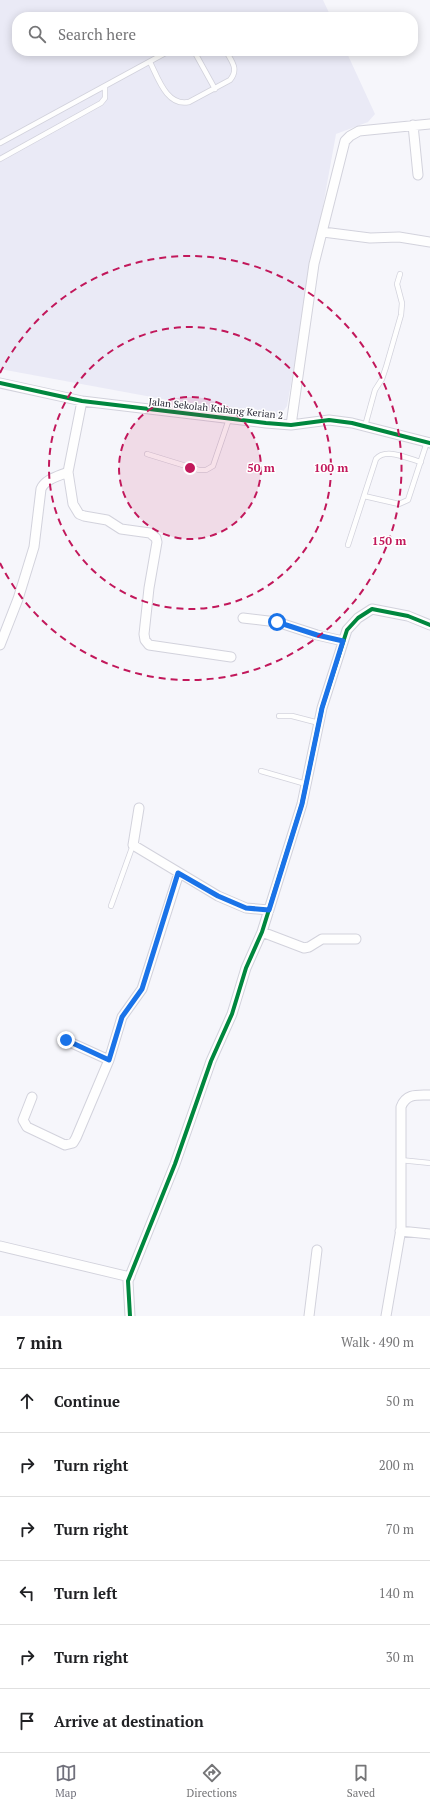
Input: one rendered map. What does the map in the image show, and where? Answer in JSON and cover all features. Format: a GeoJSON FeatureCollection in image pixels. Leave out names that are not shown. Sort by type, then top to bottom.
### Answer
{"type":"FeatureCollection","features":[{"type":"Feature","properties":{"kind":"street"},"geometry":{"type":"LineString","coordinates":[[291,424],[314,264],[342,147],[350,136],[359,131],[430,124]]}},
{"type":"Feature","properties":{"kind":"street"},"geometry":{"type":"LineString","coordinates":[[413,125],[418,175]]}},
{"type":"Feature","properties":{"kind":"street"},"geometry":{"type":"LineString","coordinates":[[322,232],[370,238],[399,237],[430,242]]}},
{"type":"Feature","properties":{"kind":"street","name":"Jalan Sekolah Kubang Kerian 2"},"geometry":{"type":"LineString","coordinates":[[0,383],[82,401],[229,419],[291,424],[329,420],[365,426],[429,443]]}},
{"type":"Feature","properties":{"kind":"street"},"geometry":{"type":"LineString","coordinates":[[82,401],[68,472],[73,504],[79,514],[103,519],[121,529],[150,533],[158,542],[149,588],[144,634],[145,640],[149,645],[231,657]]}},
{"type":"Feature","properties":{"kind":"street"},"geometry":{"type":"LineString","coordinates":[[0,645],[18,599],[34,547],[41,489],[43,484],[47,481],[68,472]]}},
{"type":"Feature","properties":{"kind":"street"},"geometry":{"type":"LineString","coordinates":[[130,1316],[128,1280],[175,1164],[212,1061],[232,1014],[246,968],[262,932],[302,804],[319,723],[347,630],[358,618],[372,609],[408,616],[430,625]]}},
{"type":"Feature","properties":{"kind":"street"},"geometry":{"type":"LineString","coordinates":[[243,618],[277,622],[317,635],[343,641]]}},
{"type":"Feature","properties":{"kind":"street"},"geometry":{"type":"LineString","coordinates":[[139,808],[133,845],[218,896],[246,908],[269,910]]}},
{"type":"Feature","properties":{"kind":"street"},"geometry":{"type":"LineString","coordinates":[[32,1097],[23,1120],[27,1127],[65,1145],[73,1143],[109,1060],[122,1017],[142,989],[178,873]]}},
{"type":"Feature","properties":{"kind":"street"},"geometry":{"type":"LineString","coordinates":[[262,932],[304,948],[309,947],[322,939],[356,939]]}},
{"type":"Feature","properties":{"kind":"street"},"geometry":{"type":"LineString","coordinates":[[66,1040],[109,1060]]}},
{"type":"Feature","properties":{"kind":"street"},"geometry":{"type":"LineString","coordinates":[[386,1316],[400,1231],[400,1114],[403,1101],[409,1097],[414,1095],[430,1095]]}},
{"type":"Feature","properties":{"kind":"street"},"geometry":{"type":"LineString","coordinates":[[400,1231],[430,1234]]}},
{"type":"Feature","properties":{"kind":"street"},"geometry":{"type":"LineString","coordinates":[[0,1246],[130,1277]]}},
{"type":"Feature","properties":{"kind":"street"},"geometry":{"type":"LineString","coordinates":[[309,1316],[317,1250]]}},
{"type":"Feature","properties":{"kind":"lane"},"geometry":{"type":"LineString","coordinates":[[0,143],[161,56]]}},
{"type":"Feature","properties":{"kind":"lane"},"geometry":{"type":"LineString","coordinates":[[197,56],[215,89]]}},
{"type":"Feature","properties":{"kind":"lane"},"geometry":{"type":"LineString","coordinates":[[150,62],[168,95],[182,104],[189,102],[230,80],[234,75],[235,68],[229,56]]}},
{"type":"Feature","properties":{"kind":"lane"},"geometry":{"type":"LineString","coordinates":[[0,159],[101,103],[105,98],[105,87]]}},
{"type":"Feature","properties":{"kind":"lane"},"geometry":{"type":"LineString","coordinates":[[365,426],[375,390],[382,379],[386,367],[401,315],[402,303],[397,284],[400,274]]}},
{"type":"Feature","properties":{"kind":"lane"},"geometry":{"type":"LineString","coordinates":[[147,454],[199,470],[206,470],[213,466],[229,419]]}},
{"type":"Feature","properties":{"kind":"lane"},"geometry":{"type":"LineString","coordinates":[[364,496],[399,504],[408,500],[429,443]]}},
{"type":"Feature","properties":{"kind":"lane"},"geometry":{"type":"LineString","coordinates":[[348,545],[376,459],[380,454],[387,453],[421,462]]}},
{"type":"Feature","properties":{"kind":"lane"},"geometry":{"type":"LineString","coordinates":[[279,716],[292,716],[319,723]]}},
{"type":"Feature","properties":{"kind":"lane"},"geometry":{"type":"LineString","coordinates":[[260,771],[306,784]]}},
{"type":"Feature","properties":{"kind":"lane"},"geometry":{"type":"LineString","coordinates":[[111,906],[133,845]]}},
{"type":"Feature","properties":{"kind":"lane"},"geometry":{"type":"LineString","coordinates":[[400,1160],[430,1163]]}},
{"type":"Feature","properties":{"kind":"shaded area"},"geometry":{"type":"Polygon","coordinates":[[[0,0],[323,0],[329,12],[12,12],[12,56],[348,56],[375,114],[368,122],[336,134],[287,406],[277,420],[0,369],[0,0]]]}},
{"type":"Feature","properties":{"kind":"cycle path"},"geometry":{"type":"LineString","coordinates":[[0,383],[82,401],[266,423],[291,425],[329,420],[352,423],[430,443]]}},
{"type":"Feature","properties":{"kind":"cycle path"},"geometry":{"type":"LineString","coordinates":[[130,1316],[128,1281],[175,1164],[211,1061],[232,1014],[246,968],[262,932],[302,804],[322,708],[347,630],[358,618],[372,609],[408,616],[430,625]]}},
{"type":"Feature","properties":{"kind":"route"},"geometry":{"type":"LineString","coordinates":[[66,1040],[109,1060],[122,1017],[142,989],[178,873],[218,896],[246,908],[269,910],[302,804],[322,708],[343,641],[317,635],[277,622]]}}]}
